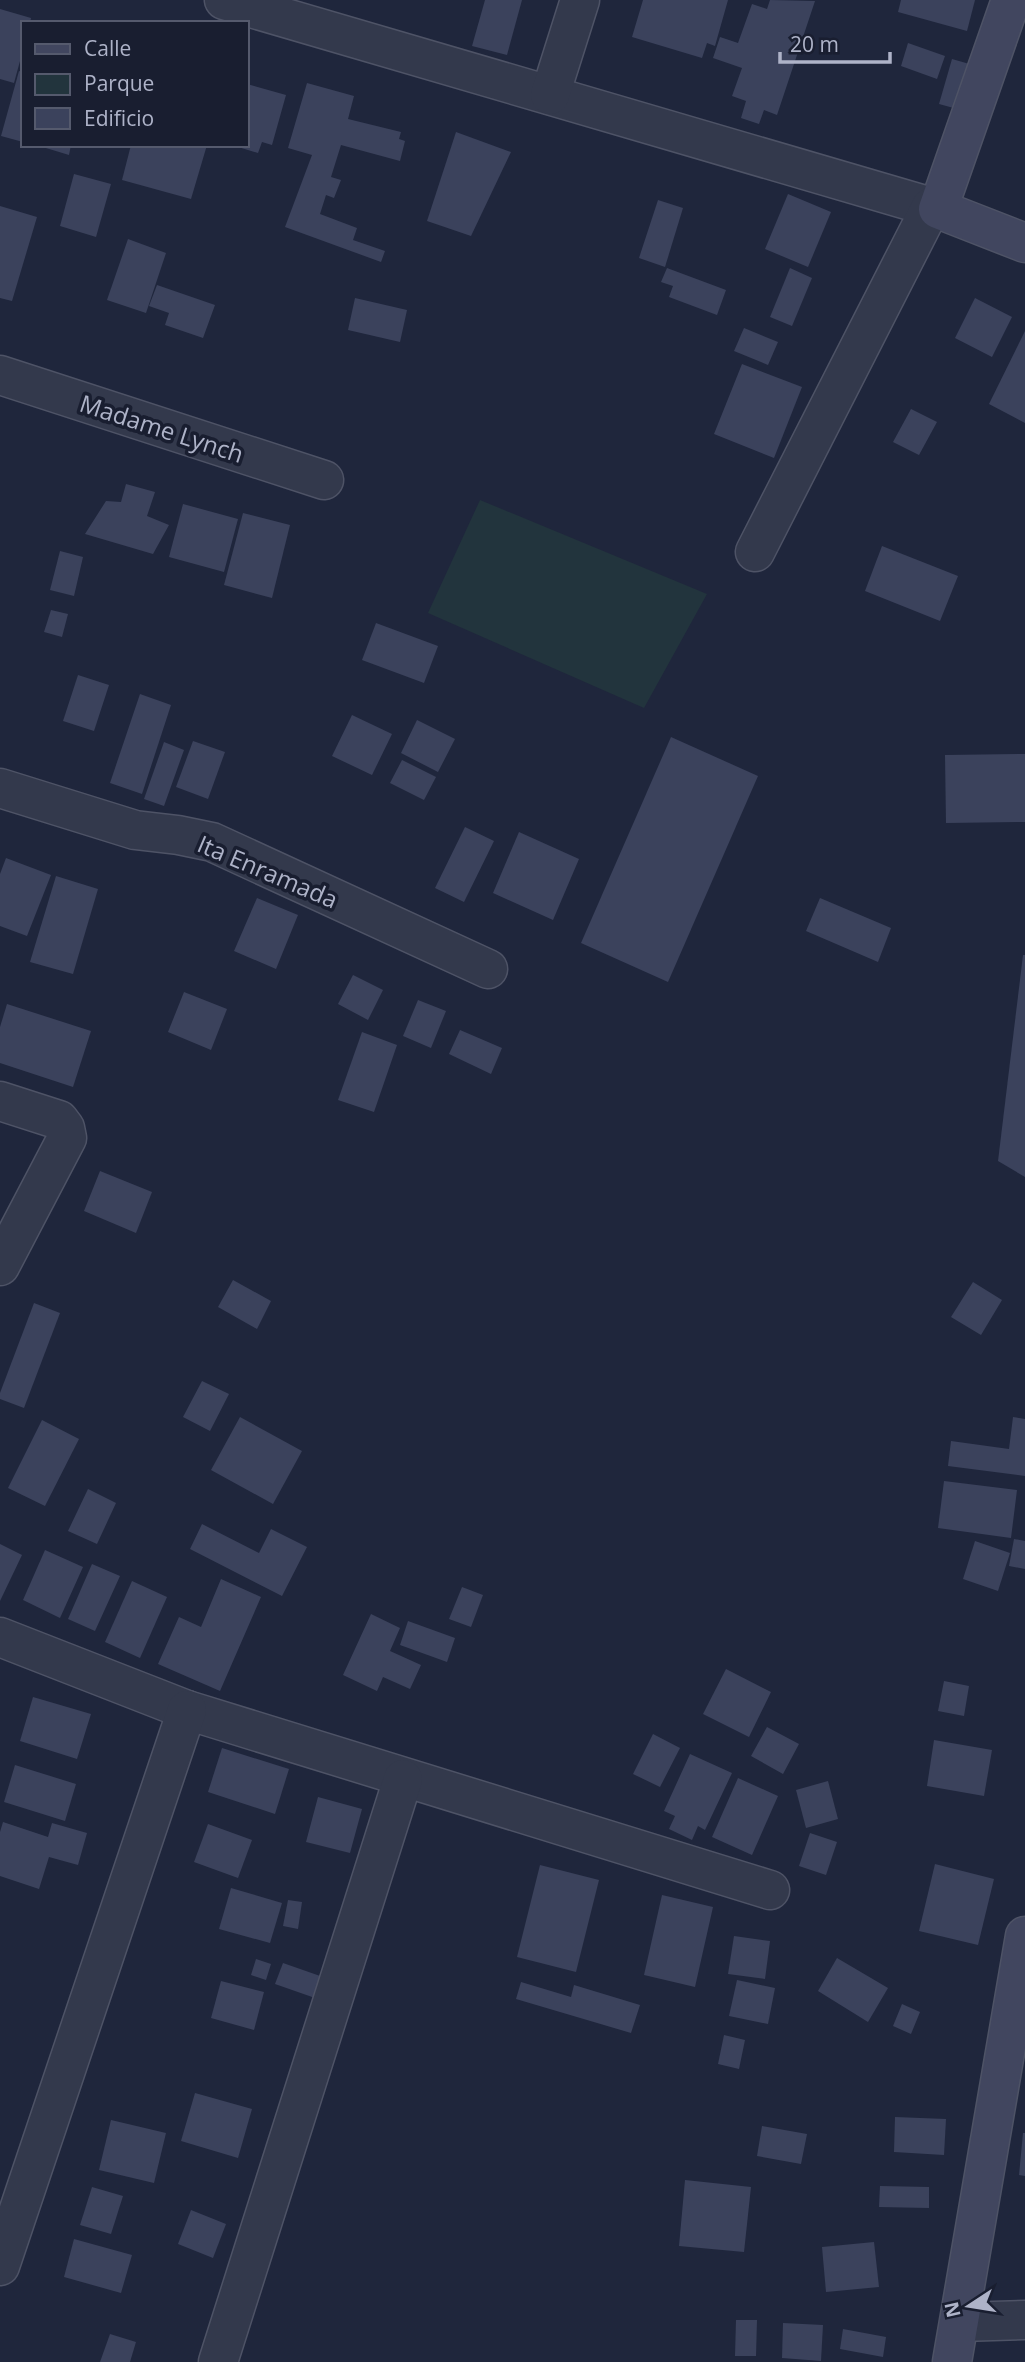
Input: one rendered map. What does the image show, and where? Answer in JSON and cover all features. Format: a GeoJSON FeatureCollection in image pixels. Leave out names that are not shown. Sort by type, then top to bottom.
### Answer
{"type":"FeatureCollection","features":[{"type":"Feature","properties":{"kind":"street"},"geometry":{"type":"LineString","coordinates":[[224,0],[934,208],[1025,243]]}},
{"type":"Feature","properties":{"kind":"street"},"geometry":{"type":"LineString","coordinates":[[550,95],[580,0]]}},
{"type":"Feature","properties":{"kind":"street"},"geometry":{"type":"LineString","coordinates":[[755,552],[934,208],[1011,0]]}},
{"type":"Feature","properties":{"kind":"street","name":"Madame Lynch"},"geometry":{"type":"LineString","coordinates":[[0,375],[324,481]]}},
{"type":"Feature","properties":{"kind":"street","name":"Ita Enramada"},"geometry":{"type":"LineString","coordinates":[[0,788],[135,830],[212,842],[488,968]]}},
{"type":"Feature","properties":{"kind":"street"},"geometry":{"type":"LineString","coordinates":[[0,1101],[59,1120],[65,1128],[67,1138],[0,1266]]}},
{"type":"Feature","properties":{"kind":"street"},"geometry":{"type":"LineString","coordinates":[[0,1637],[187,1710],[402,1779],[770,1890]]}},
{"type":"Feature","properties":{"kind":"street"},"geometry":{"type":"LineString","coordinates":[[0,2266],[187,1710]]}},
{"type":"Feature","properties":{"kind":"street"},"geometry":{"type":"LineString","coordinates":[[218,2362],[402,1779]]}},
{"type":"Feature","properties":{"kind":"street"},"geometry":{"type":"LineString","coordinates":[[952,2362],[1025,1936]]}},
{"type":"Feature","properties":{"kind":"street"},"geometry":{"type":"LineString","coordinates":[[960,2322],[1025,2320]]}},
{"type":"Feature","properties":{"kind":"green space"},"geometry":{"type":"Polygon","coordinates":[[[480,500],[707,594],[644,708],[428,613],[480,500]]]}},
{"type":"Feature","properties":{"kind":"building"},"geometry":{"type":"Polygon","coordinates":[[[485,0],[522,0],[507,55],[472,46],[485,0]]]}},
{"type":"Feature","properties":{"kind":"building"},"geometry":{"type":"Polygon","coordinates":[[[643,0],[728,0],[715,46],[707,43],[702,58],[632,37],[643,0]]]}},
{"type":"Feature","properties":{"kind":"building"},"geometry":{"type":"Polygon","coordinates":[[[770,0],[815,1],[777,115],[764,110],[759,124],[741,118],[746,101],[732,96],[742,68],[713,58],[720,37],[738,43],[752,4],[767,9],[770,0]]]}},
{"type":"Feature","properties":{"kind":"building"},"geometry":{"type":"Polygon","coordinates":[[[901,0],[975,0],[967,31],[898,12],[901,0]]]}},
{"type":"Feature","properties":{"kind":"building"},"geometry":{"type":"Polygon","coordinates":[[[0,9],[31,18],[30,21],[21,21],[21,57],[14,83],[0,79],[0,9]]]}},
{"type":"Feature","properties":{"kind":"building"},"geometry":{"type":"Polygon","coordinates":[[[908,43],[945,56],[937,79],[901,66],[908,43]]]}},
{"type":"Feature","properties":{"kind":"building"},"geometry":{"type":"Polygon","coordinates":[[[952,59],[973,65],[961,110],[939,104],[952,59]]]}},
{"type":"Feature","properties":{"kind":"building"},"geometry":{"type":"Polygon","coordinates":[[[19,71],[21,72],[21,141],[1,136],[19,71]]]}},
{"type":"Feature","properties":{"kind":"building"},"geometry":{"type":"Polygon","coordinates":[[[307,83],[354,96],[348,119],[401,132],[399,139],[405,141],[400,161],[341,145],[331,177],[341,180],[334,198],[326,195],[320,214],[357,228],[353,240],[385,251],[381,262],[285,227],[312,155],[288,148],[307,83]]]}},
{"type":"Feature","properties":{"kind":"building"},"geometry":{"type":"Polygon","coordinates":[[[248,84],[286,95],[272,145],[262,142],[258,153],[238,147],[248,147],[248,84]]]}},
{"type":"Feature","properties":{"kind":"building"},"geometry":{"type":"Polygon","coordinates":[[[456,132],[511,152],[471,236],[427,221],[456,132]]]}},
{"type":"Feature","properties":{"kind":"building"},"geometry":{"type":"Polygon","coordinates":[[[43,147],[71,147],[69,155],[43,147]]]}},
{"type":"Feature","properties":{"kind":"building"},"geometry":{"type":"Polygon","coordinates":[[[130,147],[206,147],[191,199],[122,180],[130,147]]]}},
{"type":"Feature","properties":{"kind":"building"},"geometry":{"type":"Polygon","coordinates":[[[74,174],[111,184],[96,237],[60,226],[74,174]]]}},
{"type":"Feature","properties":{"kind":"building"},"geometry":{"type":"Polygon","coordinates":[[[788,194],[831,212],[808,267],[765,249],[788,194]]]}},
{"type":"Feature","properties":{"kind":"building"},"geometry":{"type":"Polygon","coordinates":[[[658,200],[683,208],[665,267],[639,258],[658,200]]]}},
{"type":"Feature","properties":{"kind":"building"},"geometry":{"type":"Polygon","coordinates":[[[0,206],[37,217],[12,301],[0,298],[0,206]]]}},
{"type":"Feature","properties":{"kind":"building"},"geometry":{"type":"Polygon","coordinates":[[[128,239],[166,253],[146,313],[107,300],[128,239]]]}},
{"type":"Feature","properties":{"kind":"building"},"geometry":{"type":"Polygon","coordinates":[[[667,268],[726,290],[717,315],[669,297],[673,286],[661,282],[667,268]]]}},
{"type":"Feature","properties":{"kind":"building"},"geometry":{"type":"Polygon","coordinates":[[[790,268],[812,278],[792,326],[770,317],[790,268]]]}},
{"type":"Feature","properties":{"kind":"building"},"geometry":{"type":"Polygon","coordinates":[[[157,285],[215,305],[203,338],[165,325],[169,313],[149,306],[157,285]]]}},
{"type":"Feature","properties":{"kind":"building"},"geometry":{"type":"Polygon","coordinates":[[[355,298],[407,310],[400,342],[348,330],[355,298]]]}},
{"type":"Feature","properties":{"kind":"building"},"geometry":{"type":"Polygon","coordinates":[[[975,298],[1012,317],[992,357],[955,338],[975,298]]]}},
{"type":"Feature","properties":{"kind":"building"},"geometry":{"type":"Polygon","coordinates":[[[744,328],[778,342],[768,365],[734,351],[744,328]]]}},
{"type":"Feature","properties":{"kind":"building"},"geometry":{"type":"Polygon","coordinates":[[[1025,331],[1025,423],[989,404],[1025,331]]]}},
{"type":"Feature","properties":{"kind":"building"},"geometry":{"type":"Polygon","coordinates":[[[742,364],[802,387],[774,458],[714,434],[742,364]]]}},
{"type":"Feature","properties":{"kind":"building"},"geometry":{"type":"Polygon","coordinates":[[[911,409],[937,422],[919,455],[893,442],[911,409]]]}},
{"type":"Feature","properties":{"kind":"building"},"geometry":{"type":"Polygon","coordinates":[[[126,484],[155,492],[147,516],[169,525],[153,554],[85,534],[106,501],[121,502],[126,484]]]}},
{"type":"Feature","properties":{"kind":"building"},"geometry":{"type":"Polygon","coordinates":[[[183,504],[238,519],[224,572],[169,557],[183,504]]]}},
{"type":"Feature","properties":{"kind":"building"},"geometry":{"type":"Polygon","coordinates":[[[243,513],[290,525],[272,598],[224,585],[243,513]]]}},
{"type":"Feature","properties":{"kind":"building"},"geometry":{"type":"Polygon","coordinates":[[[882,546],[958,576],[940,621],[865,591],[882,546]]]}},
{"type":"Feature","properties":{"kind":"building"},"geometry":{"type":"Polygon","coordinates":[[[60,551],[83,557],[74,596],[50,590],[60,551]]]}},
{"type":"Feature","properties":{"kind":"building"},"geometry":{"type":"Polygon","coordinates":[[[51,610],[68,614],[62,637],[44,632],[51,610]]]}},
{"type":"Feature","properties":{"kind":"building"},"geometry":{"type":"Polygon","coordinates":[[[376,623],[438,646],[424,683],[362,660],[376,623]]]}},
{"type":"Feature","properties":{"kind":"building"},"geometry":{"type":"Polygon","coordinates":[[[78,675],[109,685],[94,731],[63,721],[78,675]]]}},
{"type":"Feature","properties":{"kind":"building"},"geometry":{"type":"Polygon","coordinates":[[[140,694],[171,705],[142,794],[110,783],[140,694]]]}},
{"type":"Feature","properties":{"kind":"building"},"geometry":{"type":"Polygon","coordinates":[[[352,715],[392,734],[372,775],[332,756],[352,715]]]}},
{"type":"Feature","properties":{"kind":"building"},"geometry":{"type":"Polygon","coordinates":[[[417,720],[455,739],[438,772],[401,753],[417,720]]]}},
{"type":"Feature","properties":{"kind":"building"},"geometry":{"type":"Polygon","coordinates":[[[671,737],[758,776],[668,982],[581,943],[671,737]]]}},
{"type":"Feature","properties":{"kind":"building"},"geometry":{"type":"Polygon","coordinates":[[[193,741],[225,752],[208,799],[176,787],[193,741]]]}},
{"type":"Feature","properties":{"kind":"building"},"geometry":{"type":"Polygon","coordinates":[[[164,742],[184,750],[164,806],[144,799],[164,742]]]}},
{"type":"Feature","properties":{"kind":"building"},"geometry":{"type":"Polygon","coordinates":[[[1025,754],[1025,822],[946,823],[945,755],[1025,754]]]}},
{"type":"Feature","properties":{"kind":"building"},"geometry":{"type":"Polygon","coordinates":[[[402,760],[436,777],[424,800],[390,783],[402,760]]]}},
{"type":"Feature","properties":{"kind":"building"},"geometry":{"type":"Polygon","coordinates":[[[465,827],[494,841],[464,902],[435,888],[465,827]]]}},
{"type":"Feature","properties":{"kind":"building"},"geometry":{"type":"Polygon","coordinates":[[[519,832],[579,859],[553,920],[493,893],[519,832]]]}},
{"type":"Feature","properties":{"kind":"building"},"geometry":{"type":"Polygon","coordinates":[[[6,858],[51,875],[27,936],[0,926],[0,874],[6,858]]]}},
{"type":"Feature","properties":{"kind":"building"},"geometry":{"type":"Polygon","coordinates":[[[56,876],[98,889],[73,974],[30,962],[56,876]]]}},
{"type":"Feature","properties":{"kind":"building"},"geometry":{"type":"Polygon","coordinates":[[[257,898],[298,915],[276,969],[234,951],[257,898]]]}},
{"type":"Feature","properties":{"kind":"building"},"geometry":{"type":"Polygon","coordinates":[[[820,898],[891,928],[878,962],[806,931],[820,898]]]}},
{"type":"Feature","properties":{"kind":"building"},"geometry":{"type":"Polygon","coordinates":[[[1025,955],[1025,1177],[998,1161],[1025,955]]]}},
{"type":"Feature","properties":{"kind":"building"},"geometry":{"type":"Polygon","coordinates":[[[353,975],[383,990],[368,1020],[338,1004],[353,975]]]}},
{"type":"Feature","properties":{"kind":"building"},"geometry":{"type":"Polygon","coordinates":[[[184,992],[227,1009],[211,1050],[168,1032],[184,992]]]}},
{"type":"Feature","properties":{"kind":"building"},"geometry":{"type":"Polygon","coordinates":[[[418,1000],[446,1011],[431,1048],[403,1036],[418,1000]]]}},
{"type":"Feature","properties":{"kind":"building"},"geometry":{"type":"Polygon","coordinates":[[[7,1004],[91,1031],[73,1087],[0,1063],[0,1027],[7,1004]]]}},
{"type":"Feature","properties":{"kind":"building"},"geometry":{"type":"Polygon","coordinates":[[[460,1030],[502,1048],[491,1074],[449,1054],[460,1030]]]}},
{"type":"Feature","properties":{"kind":"building"},"geometry":{"type":"Polygon","coordinates":[[[362,1032],[397,1045],[374,1112],[338,1100],[362,1032]]]}},
{"type":"Feature","properties":{"kind":"building"},"geometry":{"type":"Polygon","coordinates":[[[100,1171],[152,1192],[136,1233],[84,1211],[100,1171]]]}},
{"type":"Feature","properties":{"kind":"building"},"geometry":{"type":"Polygon","coordinates":[[[233,1280],[271,1301],[257,1329],[218,1307],[233,1280]]]}},
{"type":"Feature","properties":{"kind":"building"},"geometry":{"type":"Polygon","coordinates":[[[973,1282],[1002,1300],[981,1335],[951,1317],[973,1282]]]}},
{"type":"Feature","properties":{"kind":"building"},"geometry":{"type":"Polygon","coordinates":[[[34,1303],[60,1313],[24,1408],[0,1399],[0,1393],[34,1303]]]}},
{"type":"Feature","properties":{"kind":"building"},"geometry":{"type":"Polygon","coordinates":[[[202,1381],[229,1394],[210,1431],[183,1417],[202,1381]]]}},
{"type":"Feature","properties":{"kind":"building"},"geometry":{"type":"Polygon","coordinates":[[[240,1417],[302,1451],[273,1504],[211,1470],[240,1417]]]}},
{"type":"Feature","properties":{"kind":"building"},"geometry":{"type":"Polygon","coordinates":[[[1013,1417],[1025,1419],[1025,1476],[948,1466],[951,1441],[1009,1449],[1013,1417]]]}},
{"type":"Feature","properties":{"kind":"building"},"geometry":{"type":"Polygon","coordinates":[[[42,1420],[79,1439],[45,1506],[8,1488],[42,1420]]]}},
{"type":"Feature","properties":{"kind":"building"},"geometry":{"type":"Polygon","coordinates":[[[944,1481],[1017,1490],[1011,1538],[938,1528],[944,1481]]]}},
{"type":"Feature","properties":{"kind":"building"},"geometry":{"type":"Polygon","coordinates":[[[88,1489],[116,1503],[97,1544],[68,1531],[88,1489]]]}},
{"type":"Feature","properties":{"kind":"building"},"geometry":{"type":"Polygon","coordinates":[[[202,1524],[259,1553],[271,1529],[307,1547],[282,1596],[190,1549],[202,1524]]]}},
{"type":"Feature","properties":{"kind":"building"},"geometry":{"type":"Polygon","coordinates":[[[1014,1539],[1025,1541],[1025,1569],[1009,1566],[1014,1539]]]}},
{"type":"Feature","properties":{"kind":"building"},"geometry":{"type":"Polygon","coordinates":[[[975,1541],[1010,1553],[998,1591],[963,1579],[975,1541]]]}},
{"type":"Feature","properties":{"kind":"building"},"geometry":{"type":"Polygon","coordinates":[[[0,1544],[22,1555],[0,1601],[0,1544]]]}},
{"type":"Feature","properties":{"kind":"building"},"geometry":{"type":"Polygon","coordinates":[[[45,1550],[83,1567],[60,1618],[23,1600],[45,1550]]]}},
{"type":"Feature","properties":{"kind":"building"},"geometry":{"type":"Polygon","coordinates":[[[92,1564],[120,1576],[95,1631],[68,1619],[92,1564]]]}},
{"type":"Feature","properties":{"kind":"building"},"geometry":{"type":"Polygon","coordinates":[[[221,1579],[261,1597],[220,1691],[158,1664],[179,1617],[201,1627],[221,1579]]]}},
{"type":"Feature","properties":{"kind":"building"},"geometry":{"type":"Polygon","coordinates":[[[132,1581],[167,1597],[140,1658],[105,1642],[132,1581]]]}},
{"type":"Feature","properties":{"kind":"building"},"geometry":{"type":"Polygon","coordinates":[[[462,1587],[483,1595],[471,1627],[449,1619],[462,1587]]]}},
{"type":"Feature","properties":{"kind":"building"},"geometry":{"type":"Polygon","coordinates":[[[371,1614],[400,1628],[390,1651],[421,1665],[410,1689],[383,1677],[377,1691],[343,1675],[371,1614]]]}},
{"type":"Feature","properties":{"kind":"building"},"geometry":{"type":"Polygon","coordinates":[[[408,1621],[455,1638],[447,1662],[400,1645],[408,1621]]]}},
{"type":"Feature","properties":{"kind":"building"},"geometry":{"type":"Polygon","coordinates":[[[726,1669],[771,1692],[749,1737],[703,1714],[726,1669]]]}},
{"type":"Feature","properties":{"kind":"building"},"geometry":{"type":"Polygon","coordinates":[[[944,1681],[969,1686],[964,1716],[938,1711],[944,1681]]]}},
{"type":"Feature","properties":{"kind":"building"},"geometry":{"type":"Polygon","coordinates":[[[33,1697],[91,1714],[77,1759],[20,1741],[33,1697]]]}},
{"type":"Feature","properties":{"kind":"building"},"geometry":{"type":"Polygon","coordinates":[[[767,1727],[799,1744],[783,1774],[751,1756],[767,1727]]]}},
{"type":"Feature","properties":{"kind":"building"},"geometry":{"type":"Polygon","coordinates":[[[653,1734],[680,1748],[660,1787],[633,1774],[653,1734]]]}},
{"type":"Feature","properties":{"kind":"building"},"geometry":{"type":"Polygon","coordinates":[[[934,1740],[992,1750],[984,1796],[927,1786],[934,1740]]]}},
{"type":"Feature","properties":{"kind":"building"},"geometry":{"type":"Polygon","coordinates":[[[222,1748],[289,1769],[275,1814],[208,1792],[222,1748]]]}},
{"type":"Feature","properties":{"kind":"building"},"geometry":{"type":"Polygon","coordinates":[[[690,1754],[732,1773],[705,1830],[698,1826],[692,1840],[669,1829],[675,1816],[664,1811],[690,1754]]]}},
{"type":"Feature","properties":{"kind":"building"},"geometry":{"type":"Polygon","coordinates":[[[15,1765],[76,1784],[65,1821],[4,1802],[15,1765]]]}},
{"type":"Feature","properties":{"kind":"building"},"geometry":{"type":"Polygon","coordinates":[[[738,1778],[778,1796],[752,1855],[712,1837],[738,1778]]]}},
{"type":"Feature","properties":{"kind":"building"},"geometry":{"type":"Polygon","coordinates":[[[828,1781],[838,1819],[806,1828],[796,1790],[828,1781]]]}},
{"type":"Feature","properties":{"kind":"building"},"geometry":{"type":"Polygon","coordinates":[[[318,1797],[362,1809],[350,1853],[306,1842],[318,1797]]]}},
{"type":"Feature","properties":{"kind":"building"},"geometry":{"type":"Polygon","coordinates":[[[3,1822],[48,1837],[52,1823],[87,1833],[78,1865],[49,1857],[39,1889],[0,1876],[0,1832],[3,1822]]]}},
{"type":"Feature","properties":{"kind":"building"},"geometry":{"type":"Polygon","coordinates":[[[208,1824],[252,1840],[238,1878],[194,1862],[208,1824]]]}},
{"type":"Feature","properties":{"kind":"building"},"geometry":{"type":"Polygon","coordinates":[[[810,1833],[837,1842],[826,1875],[799,1866],[810,1833]]]}},
{"type":"Feature","properties":{"kind":"building"},"geometry":{"type":"Polygon","coordinates":[[[935,1864],[994,1879],[978,1945],[919,1931],[935,1864]]]}},
{"type":"Feature","properties":{"kind":"building"},"geometry":{"type":"Polygon","coordinates":[[[540,1865],[599,1880],[576,1972],[517,1957],[540,1865]]]}},
{"type":"Feature","properties":{"kind":"building"},"geometry":{"type":"Polygon","coordinates":[[[231,1888],[282,1903],[270,1943],[219,1929],[231,1888]]]}},
{"type":"Feature","properties":{"kind":"building"},"geometry":{"type":"Polygon","coordinates":[[[662,1895],[713,1907],[695,1987],[644,1975],[662,1895]]]}},
{"type":"Feature","properties":{"kind":"building"},"geometry":{"type":"Polygon","coordinates":[[[288,1900],[302,1902],[298,1929],[283,1926],[288,1900]]]}},
{"type":"Feature","properties":{"kind":"building"},"geometry":{"type":"Polygon","coordinates":[[[734,1936],[770,1941],[765,1979],[728,1974],[734,1936]]]}},
{"type":"Feature","properties":{"kind":"building"},"geometry":{"type":"Polygon","coordinates":[[[837,1958],[888,1988],[868,2022],[818,1991],[837,1958]]]}},
{"type":"Feature","properties":{"kind":"building"},"geometry":{"type":"Polygon","coordinates":[[[256,1959],[271,1964],[266,1980],[251,1975],[256,1959]]]}},
{"type":"Feature","properties":{"kind":"building"},"geometry":{"type":"Polygon","coordinates":[[[283,1963],[323,1977],[315,1998],[275,1984],[283,1963]]]}},
{"type":"Feature","properties":{"kind":"building"},"geometry":{"type":"Polygon","coordinates":[[[737,1980],[775,1988],[768,2024],[729,2016],[737,1980]]]}},
{"type":"Feature","properties":{"kind":"building"},"geometry":{"type":"Polygon","coordinates":[[[221,1981],[264,1992],[254,2030],[211,2018],[221,1981]]]}},
{"type":"Feature","properties":{"kind":"building"},"geometry":{"type":"Polygon","coordinates":[[[521,1982],[571,1997],[574,1985],[640,2005],[631,2033],[516,1999],[521,1982]]]}},
{"type":"Feature","properties":{"kind":"building"},"geometry":{"type":"Polygon","coordinates":[[[902,2004],[920,2012],[911,2034],[893,2026],[902,2004]]]}},
{"type":"Feature","properties":{"kind":"building"},"geometry":{"type":"Polygon","coordinates":[[[724,2035],[745,2040],[739,2069],[718,2064],[724,2035]]]}},
{"type":"Feature","properties":{"kind":"building"},"geometry":{"type":"Polygon","coordinates":[[[195,2093],[252,2109],[238,2158],[181,2141],[195,2093]]]}},
{"type":"Feature","properties":{"kind":"building"},"geometry":{"type":"Polygon","coordinates":[[[895,2117],[946,2119],[944,2155],[894,2152],[895,2117]]]}},
{"type":"Feature","properties":{"kind":"building"},"geometry":{"type":"Polygon","coordinates":[[[111,2120],[166,2133],[154,2183],[99,2170],[111,2120]]]}},
{"type":"Feature","properties":{"kind":"building"},"geometry":{"type":"Polygon","coordinates":[[[762,2126],[807,2134],[801,2164],[757,2156],[762,2126]]]}},
{"type":"Feature","properties":{"kind":"building"},"geometry":{"type":"Polygon","coordinates":[[[1025,2133],[1025,2176],[1019,2175],[1025,2133]]]}},
{"type":"Feature","properties":{"kind":"building"},"geometry":{"type":"Polygon","coordinates":[[[685,2180],[751,2187],[744,2252],[679,2246],[685,2180]]]}},
{"type":"Feature","properties":{"kind":"building"},"geometry":{"type":"Polygon","coordinates":[[[880,2186],[929,2187],[929,2208],[879,2207],[880,2186]]]}},
{"type":"Feature","properties":{"kind":"building"},"geometry":{"type":"Polygon","coordinates":[[[92,2187],[123,2196],[111,2234],[80,2225],[92,2187]]]}},
{"type":"Feature","properties":{"kind":"building"},"geometry":{"type":"Polygon","coordinates":[[[191,2210],[226,2224],[213,2258],[178,2244],[191,2210]]]}},
{"type":"Feature","properties":{"kind":"building"},"geometry":{"type":"Polygon","coordinates":[[[74,2239],[132,2255],[121,2293],[64,2277],[74,2239]]]}},
{"type":"Feature","properties":{"kind":"building"},"geometry":{"type":"Polygon","coordinates":[[[874,2242],[879,2287],[826,2292],[822,2247],[874,2242]]]}},
{"type":"Feature","properties":{"kind":"building"},"geometry":{"type":"Polygon","coordinates":[[[736,2320],[757,2320],[756,2356],[735,2356],[736,2320]]]}},
{"type":"Feature","properties":{"kind":"building"},"geometry":{"type":"Polygon","coordinates":[[[783,2323],[823,2325],[821,2361],[782,2358],[783,2323]]]}},
{"type":"Feature","properties":{"kind":"building"},"geometry":{"type":"Polygon","coordinates":[[[843,2329],[886,2337],[883,2357],[840,2349],[843,2329]]]}},
{"type":"Feature","properties":{"kind":"building"},"geometry":{"type":"Polygon","coordinates":[[[110,2334],[136,2342],[130,2362],[100,2362],[110,2334]]]}}]}
